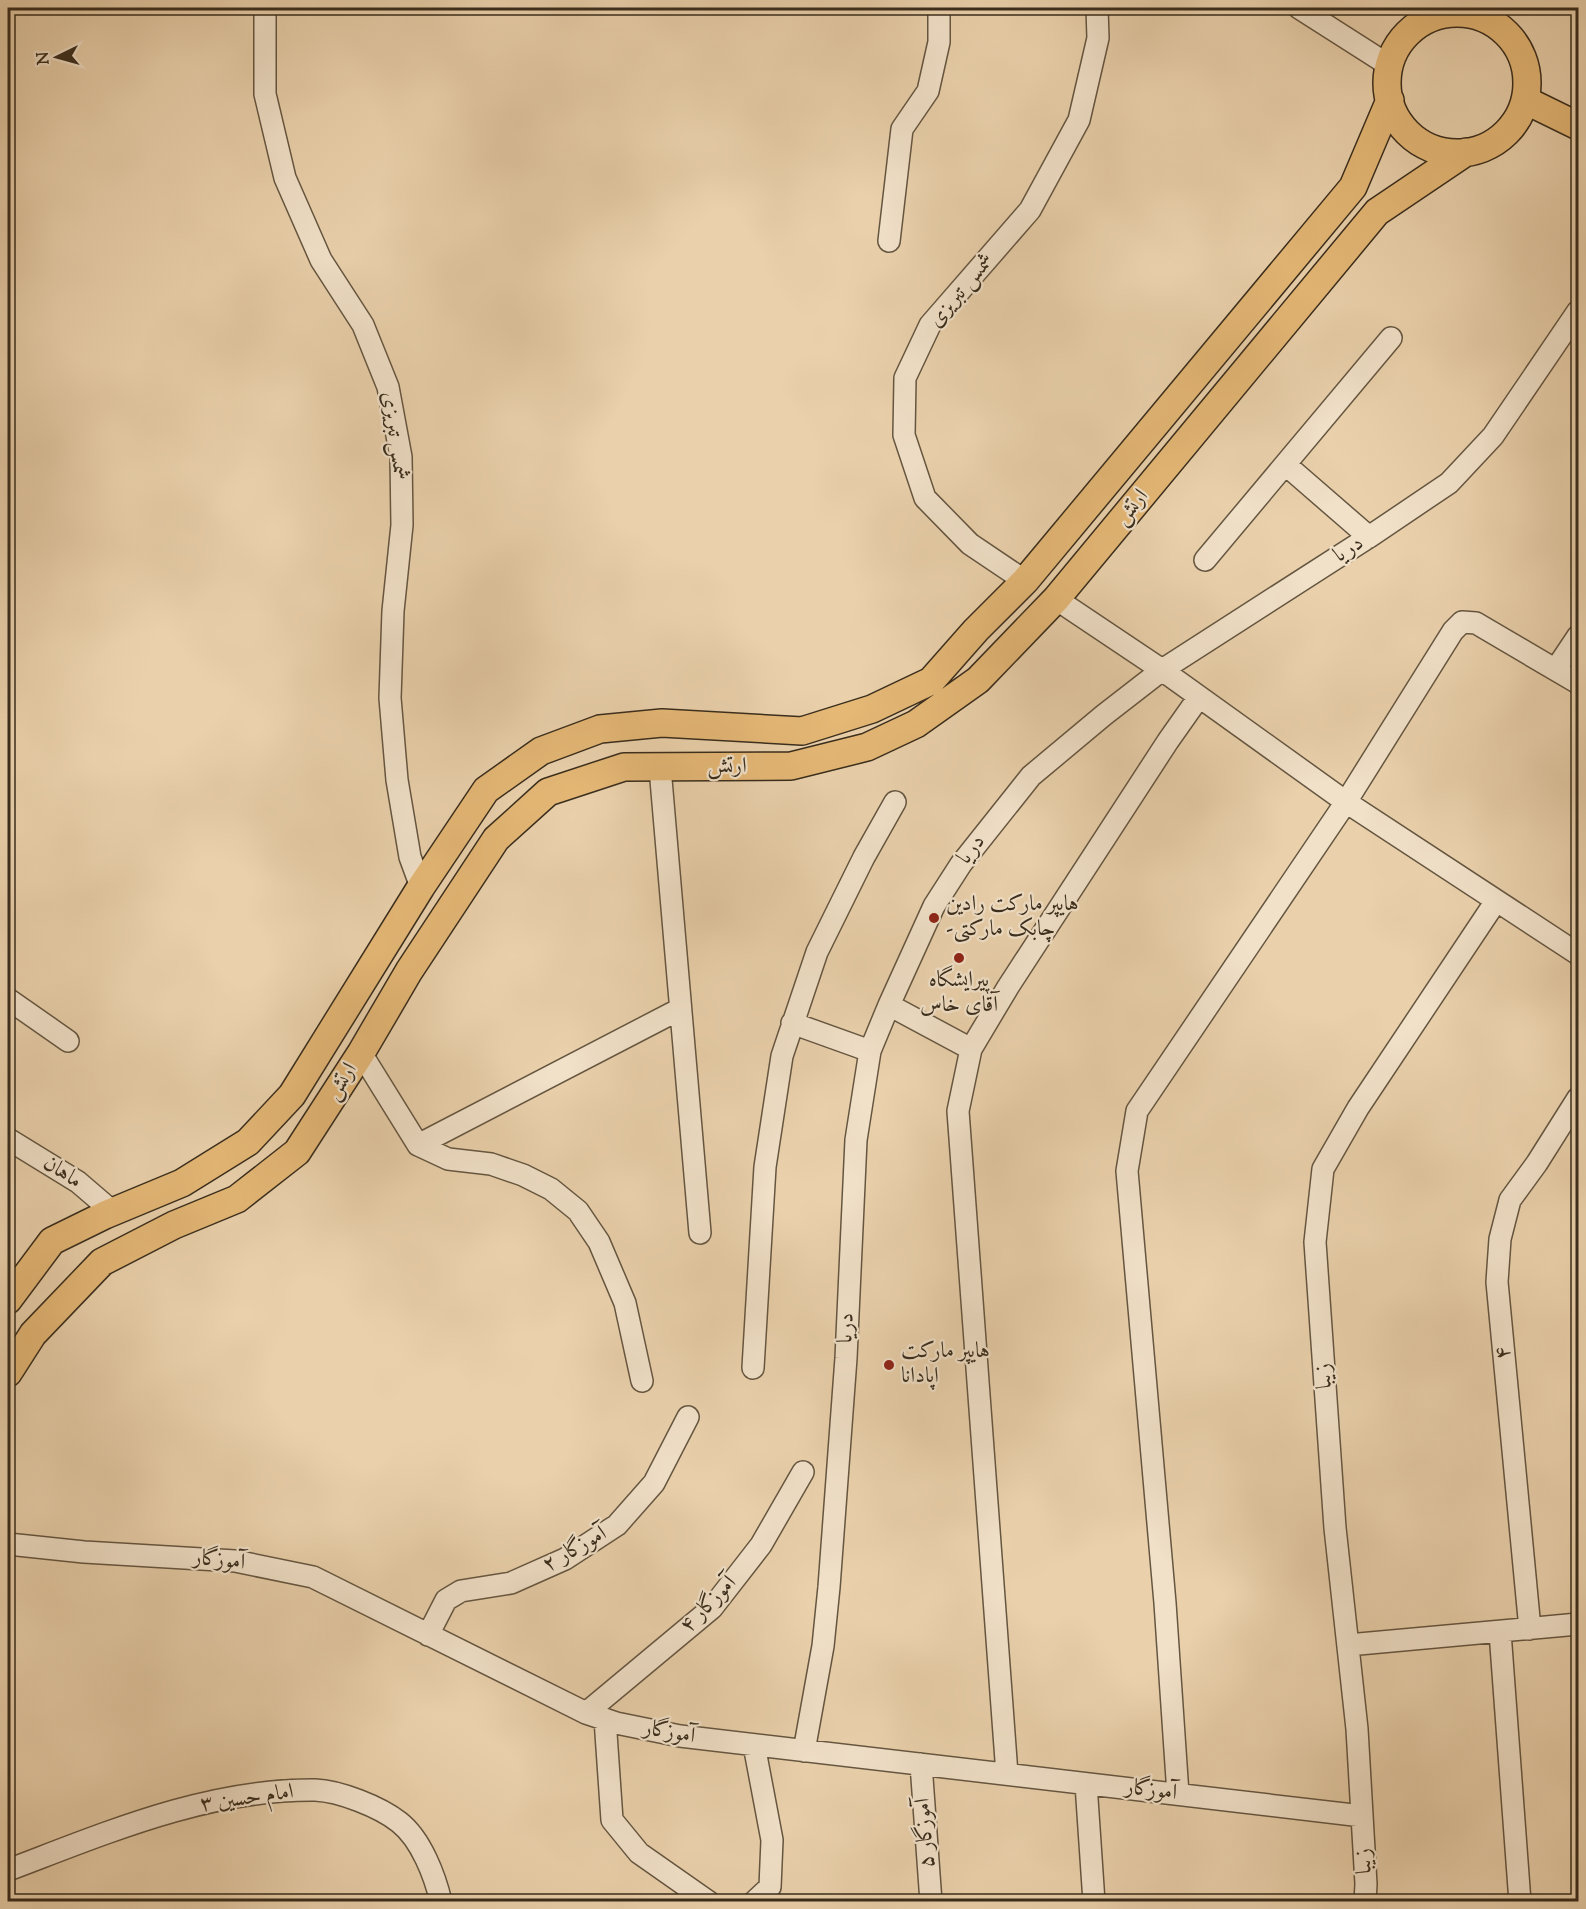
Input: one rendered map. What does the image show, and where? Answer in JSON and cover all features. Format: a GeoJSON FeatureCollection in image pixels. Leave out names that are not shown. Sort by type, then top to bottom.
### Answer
{"type":"FeatureCollection","features":[{"type":"Feature","properties":{"kind":"main road"},"geometry":{"type":"LineString","coordinates":[[1449,13],[1474,15],[1497,26],[1510,37],[1519,50],[1525,66],[1527,83],[1525,100],[1519,116],[1497,141],[1466,152],[1441,151],[1418,141],[1401,122],[1390,100],[1388,83],[1390,66],[1405,36],[1418,25],[1433,17],[1449,13]]}},
{"type":"Feature","properties":{"kind":"main road","name":"ارتش"},"geometry":{"type":"LineString","coordinates":[[8,1300],[52,1242],[113,1212],[182,1183],[248,1142],[292,1095],[421,887],[486,790],[541,751],[600,729],[662,723],[802,731],[872,709],[931,681],[976,630],[1026,581],[1353,187],[1390,100]]}},
{"type":"Feature","properties":{"kind":"main road"},"geometry":{"type":"LineString","coordinates":[[1525,100],[1578,126]]}},
{"type":"Feature","properties":{"kind":"main road","name":"ارتش"},"geometry":{"type":"LineString","coordinates":[[8,1373],[33,1334],[102,1262],[174,1225],[237,1199],[297,1152],[361,1053],[408,971],[496,839],[548,792],[624,767],[791,766],[867,747],[916,724],[978,680],[1056,600],[1377,212],[1466,152]]}},
{"type":"Feature","properties":{"kind":"street","name":"شمس تبریزی"},"geometry":{"type":"LineString","coordinates":[[265,8],[265,94],[285,178],[321,260],[363,325],[388,387],[401,457],[402,525],[393,611],[390,698],[397,780],[410,857],[421,887]]}},
{"type":"Feature","properties":{"kind":"street"},"geometry":{"type":"LineString","coordinates":[[889,241],[902,129],[928,91],[939,42],[939,8]]}},
{"type":"Feature","properties":{"kind":"street","name":"شمس تبریزی"},"geometry":{"type":"LineString","coordinates":[[1026,581],[970,544],[925,498],[904,435],[905,378],[930,325],[1030,210],[1079,120],[1098,38],[1096,8]]}},
{"type":"Feature","properties":{"kind":"street"},"geometry":{"type":"LineString","coordinates":[[1299,8],[1390,66]]}},
{"type":"Feature","properties":{"kind":"street","name":"دریا"},"geometry":{"type":"LineString","coordinates":[[804,1751],[823,1646],[829,1587],[846,1358],[856,1140],[870,1051],[934,906],[961,864],[1031,776],[1104,715],[1162,670],[1449,483],[1493,436],[1578,311]]}},
{"type":"Feature","properties":{"kind":"street"},"geometry":{"type":"LineString","coordinates":[[1206,560],[1391,338]]}},
{"type":"Feature","properties":{"kind":"street"},"geometry":{"type":"LineString","coordinates":[[1286,465],[1369,537]]}},
{"type":"Feature","properties":{"kind":"street"},"geometry":{"type":"LineString","coordinates":[[1056,600],[1162,670],[1346,802],[1578,954]]}},
{"type":"Feature","properties":{"kind":"street"},"geometry":{"type":"LineString","coordinates":[[1178,1794],[1165,1603],[1127,1171],[1137,1112],[1346,802],[1454,631],[1462,622],[1476,623],[1578,683]]}},
{"type":"Feature","properties":{"kind":"street"},"geometry":{"type":"LineString","coordinates":[[1556,669],[1578,636]]}},
{"type":"Feature","properties":{"kind":"street"},"geometry":{"type":"LineString","coordinates":[[1007,1774],[958,1111],[971,1049],[1014,977],[1199,697]]}},
{"type":"Feature","properties":{"kind":"street"},"geometry":{"type":"LineString","coordinates":[[660,768],[700,1233]]}},
{"type":"Feature","properties":{"kind":"street"},"geometry":{"type":"LineString","coordinates":[[753,1368],[765,1167],[782,1056],[817,952],[864,857],[895,802]]}},
{"type":"Feature","properties":{"kind":"street","name":"زیبا"},"geometry":{"type":"LineString","coordinates":[[1365,1902],[1366,1884],[1357,1729],[1335,1528],[1315,1242],[1323,1169],[1358,1108],[1496,901]]}},
{"type":"Feature","properties":{"kind":"street"},"geometry":{"type":"LineString","coordinates":[[8,999],[68,1041]]}},
{"type":"Feature","properties":{"kind":"street"},"geometry":{"type":"LineString","coordinates":[[889,1005],[971,1049]]}},
{"type":"Feature","properties":{"kind":"street"},"geometry":{"type":"LineString","coordinates":[[418,1144],[680,1009]]}},
{"type":"Feature","properties":{"kind":"street"},"geometry":{"type":"LineString","coordinates":[[792,1023],[870,1051]]}},
{"type":"Feature","properties":{"kind":"street"},"geometry":{"type":"LineString","coordinates":[[361,1053],[418,1144],[448,1159],[491,1164],[522,1175],[551,1189],[578,1210],[599,1242],[625,1303],[642,1381]]}},
{"type":"Feature","properties":{"kind":"street","name":"۴"},"geometry":{"type":"LineString","coordinates":[[1530,1629],[1497,1282],[1500,1239],[1510,1200],[1537,1163],[1578,1098]]}},
{"type":"Feature","properties":{"kind":"street","name":"ماهان"},"geometry":{"type":"LineString","coordinates":[[8,1139],[78,1182],[113,1212]]}},
{"type":"Feature","properties":{"kind":"street","name":"آموزگار ۲"},"geometry":{"type":"LineString","coordinates":[[428,1635],[446,1600],[461,1591],[511,1583],[565,1559],[617,1525],[654,1483],[687,1417]]}},
{"type":"Feature","properties":{"kind":"street","name":"آموزگار ۴"},"geometry":{"type":"LineString","coordinates":[[596,1716],[712,1608],[761,1545],[803,1472]]}},
{"type":"Feature","properties":{"kind":"street","name":"آموزگار"},"geometry":{"type":"LineString","coordinates":[[8,1544],[84,1552],[235,1561],[313,1577],[596,1716],[680,1736],[1362,1816]]}},
{"type":"Feature","properties":{"kind":"street"},"geometry":{"type":"LineString","coordinates":[[1348,1645],[1578,1624]]}},
{"type":"Feature","properties":{"kind":"street"},"geometry":{"type":"LineString","coordinates":[[1500,1632],[1520,1902]]}},
{"type":"Feature","properties":{"kind":"street"},"geometry":{"type":"LineString","coordinates":[[596,1716],[612,1820],[639,1853],[709,1902]]}},
{"type":"Feature","properties":{"kind":"street"},"geometry":{"type":"LineString","coordinates":[[754,1745],[772,1840],[770,1887],[754,1902]]}},
{"type":"Feature","properties":{"kind":"street","name":"آموزگار ۵"},"geometry":{"type":"LineString","coordinates":[[921,1764],[931,1902]]}},
{"type":"Feature","properties":{"kind":"street"},"geometry":{"type":"LineString","coordinates":[[1086,1784],[1094,1902]]}},
{"type":"Feature","properties":{"kind":"street","name":"امام حسین ۳"},"geometry":{"type":"LineString","coordinates":[[8,1870],[151,1816],[200,1804],[259,1794],[317,1790],[358,1799],[400,1822],[421,1848],[437,1882],[441,1902]]}},
{"type":"Feature","properties":{"kind":"place","name":"هایپر مارکت رادین -چابک مارکتی"},"geometry":{"type":"Point","coordinates":[934,918]}},
{"type":"Feature","properties":{"kind":"place","name":"پیرایشگاه آقای خاس"},"geometry":{"type":"Point","coordinates":[959,958]}},
{"type":"Feature","properties":{"kind":"place","name":"هایپر مارکت اپادانا"},"geometry":{"type":"Point","coordinates":[889,1365]}}]}
